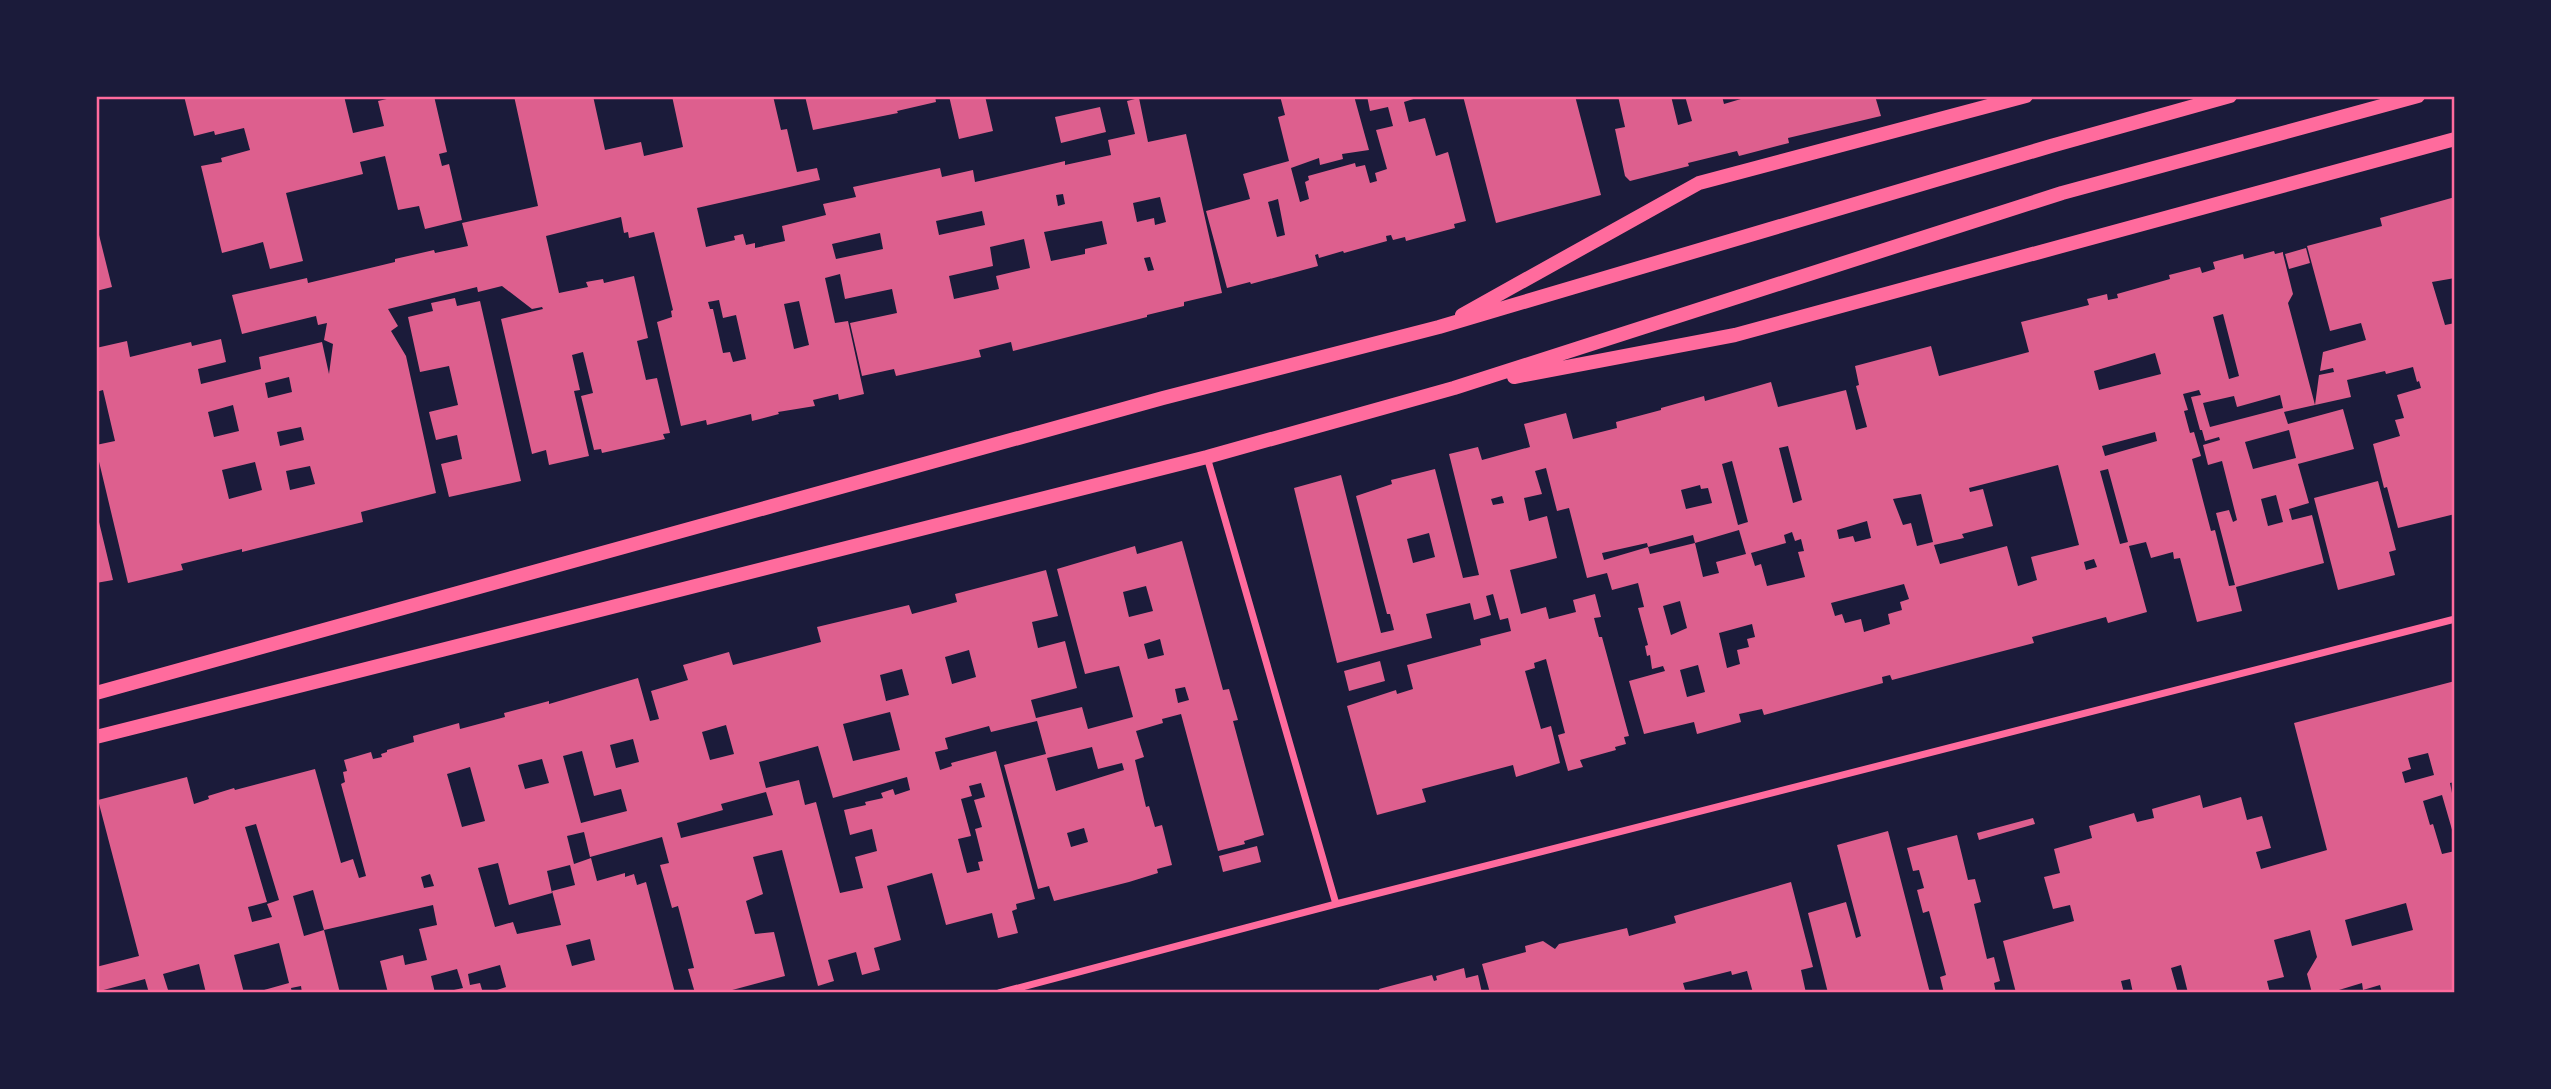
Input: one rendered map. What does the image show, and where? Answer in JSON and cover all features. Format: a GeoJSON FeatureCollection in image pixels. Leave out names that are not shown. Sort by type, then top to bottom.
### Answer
{"type":"FeatureCollection","features":[{"type":"Feature","properties":{"kind":"main road"},"geometry":{"type":"LineString","coordinates":[[1439,327],[1699,183],[2026,96]]}},
{"type":"Feature","properties":{"kind":"main road"},"geometry":{"type":"LineString","coordinates":[[96,693],[1163,398],[1439,327],[2051,146],[2230,96]]}},
{"type":"Feature","properties":{"kind":"main road"},"geometry":{"type":"LineString","coordinates":[[96,737],[1207,457],[1454,388],[2062,193],[2418,96]]}},
{"type":"Feature","properties":{"kind":"main road"},"geometry":{"type":"LineString","coordinates":[[1454,388],[1735,335],[2455,139]]}},
{"type":"Feature","properties":{"kind":"street"},"geometry":{"type":"LineString","coordinates":[[1207,457],[1336,904]]}},
{"type":"Feature","properties":{"kind":"street"},"geometry":{"type":"LineString","coordinates":[[999,993],[1336,904],[2455,619]]}},
{"type":"Feature","properties":{"kind":"building"},"geometry":{"type":"Polygon","coordinates":[[[184,96],[344,96],[353,133],[384,126],[378,101],[400,96],[434,96],[447,152],[439,154],[442,166],[449,164],[462,220],[425,229],[419,206],[398,210],[385,156],[360,162],[363,174],[286,193],[303,261],[270,269],[263,242],[222,253],[201,166],[222,162],[221,158],[250,150],[244,128],[215,135],[214,131],[194,136],[184,96]]]}},
{"type":"Feature","properties":{"kind":"building"},"geometry":{"type":"Polygon","coordinates":[[[514,96],[593,96],[605,150],[641,142],[644,156],[683,147],[672,96],[773,96],[781,130],[787,129],[797,172],[817,168],[820,180],[697,208],[706,247],[735,240],[734,236],[743,234],[746,245],[755,243],[755,248],[785,241],[782,226],[826,215],[823,204],[856,197],[853,187],[940,168],[942,177],[973,170],[975,182],[1065,161],[1065,165],[1111,155],[1108,140],[1135,134],[1127,101],[1139,98],[1148,142],[1186,134],[1222,293],[1184,302],[1184,306],[1147,317],[1013,351],[1011,342],[979,350],[981,357],[896,376],[894,369],[862,376],[850,323],[897,313],[892,289],[845,299],[840,274],[825,278],[835,323],[848,321],[864,394],[839,400],[838,394],[813,400],[815,406],[778,412],[779,414],[752,421],[751,414],[707,425],[706,420],[681,426],[657,322],[672,317],[673,310],[654,232],[629,238],[628,232],[624,233],[621,217],[546,236],[559,293],[588,287],[586,282],[603,279],[604,283],[634,276],[648,338],[637,341],[646,380],[657,378],[670,433],[663,434],[665,439],[602,453],[601,449],[594,450],[581,396],[593,393],[583,352],[572,355],[580,390],[574,391],[589,456],[549,465],[546,450],[532,454],[501,319],[543,309],[542,307],[532,309],[502,286],[478,292],[477,287],[388,309],[398,326],[391,331],[406,356],[436,493],[361,512],[363,522],[181,564],[183,570],[128,583],[96,449],[96,445],[115,441],[103,390],[96,392],[96,348],[127,341],[130,357],[191,342],[192,346],[221,339],[226,362],[198,369],[201,384],[261,369],[259,357],[322,342],[329,374],[333,344],[324,340],[327,323],[318,325],[316,316],[242,334],[232,295],[307,278],[308,283],[395,262],[395,259],[468,246],[462,223],[538,206],[514,96]],[[1063,194],[1056,195],[1058,206],[1065,204],[1063,194]],[[1160,197],[1133,203],[1137,222],[1154,218],[1155,225],[1166,222],[1160,197]],[[982,211],[936,221],[939,235],[985,225],[982,211]],[[1102,221],[1044,232],[1051,261],[1085,254],[1085,249],[1107,244],[1102,221]],[[880,233],[832,244],[836,259],[883,249],[880,233]],[[1024,239],[990,247],[993,266],[949,276],[954,299],[999,289],[996,276],[1030,268],[1024,239]],[[1150,257],[1144,258],[1148,271],[1154,270],[1150,257]],[[719,300],[708,302],[710,309],[713,309],[723,353],[730,352],[733,362],[746,359],[736,315],[723,318],[719,300]],[[799,301],[784,304],[794,349],[809,345],[799,301]],[[289,377],[265,383],[268,398],[292,392],[289,377]],[[233,405],[208,412],[214,437],[239,431],[233,405]],[[301,427],[277,432],[280,446],[304,440],[301,427]],[[255,462],[222,470],[229,499],[262,490],[255,462]],[[310,466],[286,471],[290,490],[315,484],[310,466]]]}},
{"type":"Feature","properties":{"kind":"building"},"geometry":{"type":"Polygon","coordinates":[[[805,96],[935,96],[936,102],[897,111],[898,113],[813,130],[805,96]]]}},
{"type":"Feature","properties":{"kind":"building"},"geometry":{"type":"Polygon","coordinates":[[[949,96],[985,96],[993,131],[959,139],[949,96]]]}},
{"type":"Feature","properties":{"kind":"building"},"geometry":{"type":"Polygon","coordinates":[[[1280,96],[1354,96],[1369,150],[1342,154],[1343,159],[1320,165],[1319,158],[1291,168],[1300,202],[1309,199],[1305,182],[1309,180],[1308,176],[1355,163],[1356,167],[1365,165],[1370,183],[1377,181],[1375,173],[1387,169],[1376,130],[1393,126],[1388,107],[1370,111],[1367,96],[1423,96],[1404,102],[1409,122],[1425,118],[1436,156],[1448,152],[1466,221],[1454,224],[1455,228],[1406,241],[1405,237],[1393,240],[1391,235],[1386,236],[1387,241],[1344,253],[1343,251],[1319,258],[1318,254],[1315,255],[1318,266],[1227,288],[1206,211],[1250,199],[1243,174],[1289,161],[1278,117],[1285,115],[1280,96]],[[1278,199],[1268,202],[1277,237],[1285,235],[1278,199]]]}},
{"type":"Feature","properties":{"kind":"building"},"geometry":{"type":"Polygon","coordinates":[[[1463,96],[1575,96],[1601,195],[1496,223],[1463,96]]]}},
{"type":"Feature","properties":{"kind":"building"},"geometry":{"type":"Polygon","coordinates":[[[1618,96],[1671,96],[1678,125],[1692,121],[1685,96],[1722,96],[1724,104],[1751,96],[1875,96],[1881,116],[1788,138],[1789,143],[1739,156],[1737,151],[1630,181],[1625,176],[1615,129],[1625,127],[1618,96]]]}},
{"type":"Feature","properties":{"kind":"building"},"geometry":{"type":"Polygon","coordinates":[[[1100,107],[1106,132],[1061,143],[1055,117],[1100,107]]]}},
{"type":"Feature","properties":{"kind":"building"},"geometry":{"type":"Polygon","coordinates":[[[2455,197],[2455,278],[2432,282],[2445,325],[2455,323],[2455,514],[2398,528],[2373,444],[2400,436],[2395,420],[2404,418],[2397,395],[2421,388],[2419,381],[2417,382],[2413,367],[2386,374],[2385,371],[2347,380],[2351,397],[2315,405],[2319,375],[2334,372],[2333,368],[2320,371],[2323,352],[2366,340],[2361,323],[2330,331],[2307,246],[2382,226],[2380,218],[2455,197]]]}},
{"type":"Feature","properties":{"kind":"building"},"geometry":{"type":"Polygon","coordinates":[[[96,228],[112,287],[96,291],[96,228]]]}},
{"type":"Feature","properties":{"kind":"building"},"geometry":{"type":"Polygon","coordinates":[[[2306,248],[2310,263],[2289,269],[2285,254],[2306,248]]]}},
{"type":"Feature","properties":{"kind":"building"},"geometry":{"type":"Polygon","coordinates":[[[2274,251],[2275,254],[2283,252],[2293,294],[2288,303],[2315,405],[2284,412],[2288,424],[2343,409],[2354,449],[2298,464],[2309,503],[2289,509],[2292,520],[2312,515],[2324,563],[2236,587],[2242,611],[2197,622],[2180,558],[2174,559],[2173,552],[2151,558],[2146,542],[2129,546],[2147,612],[2108,623],[2106,617],[2032,637],[2034,643],[1892,680],[1890,675],[1882,677],[1883,683],[1764,715],[1762,709],[1739,714],[1741,722],[1697,734],[1694,722],[1644,734],[1629,681],[1665,671],[1663,666],[1652,669],[1650,655],[1647,656],[1645,646],[1648,645],[1638,608],[1644,607],[1638,583],[1612,590],[1607,573],[1587,578],[1569,508],[1557,511],[1546,468],[1535,471],[1542,494],[1524,498],[1529,521],[1547,516],[1557,558],[1510,570],[1521,614],[1546,607],[1549,619],[1576,612],[1573,600],[1595,594],[1601,617],[1594,618],[1599,637],[1602,637],[1629,736],[1624,737],[1626,744],[1615,747],[1616,750],[1580,760],[1583,767],[1568,771],[1558,735],[1565,733],[1546,659],[1534,663],[1535,668],[1525,671],[1541,729],[1551,726],[1560,763],[1516,777],[1513,765],[1422,789],[1426,802],[1377,815],[1347,706],[1396,690],[1397,694],[1413,689],[1407,665],[1481,645],[1480,639],[1511,631],[1508,618],[1500,620],[1493,594],[1486,596],[1491,615],[1474,620],[1470,603],[1426,614],[1432,638],[1337,663],[1294,488],[1341,475],[1381,633],[1394,630],[1390,614],[1387,614],[1356,496],[1392,484],[1391,480],[1435,469],[1463,578],[1479,575],[1449,454],[1478,447],[1482,460],[1530,447],[1524,424],[1566,413],[1573,439],[1617,428],[1616,422],[1661,408],[1704,396],[1705,401],[1771,382],[1778,407],[1846,390],[1856,430],[1867,427],[1856,386],[1859,385],[1855,366],[1931,346],[1939,376],[2029,352],[2021,322],[2089,305],[2087,299],[2107,294],[2108,300],[2118,298],[2117,294],[2170,279],[2169,275],[2200,267],[2202,273],[2215,269],[2213,262],[2243,254],[2244,259],[2274,251]],[[2223,314],[2213,317],[2229,379],[2239,376],[2223,314]],[[2155,353],[2094,371],[2099,390],[2161,374],[2155,353]],[[2199,390],[2183,394],[2188,410],[2184,411],[2190,433],[2194,432],[2201,456],[2192,459],[2211,531],[2215,530],[2229,586],[2235,585],[2216,513],[2229,510],[2233,522],[2237,520],[2222,461],[2208,465],[2203,445],[2220,440],[2219,437],[2205,441],[2200,430],[2191,397],[2201,395],[2199,390]],[[2280,395],[2237,407],[2234,396],[2203,403],[2210,427],[2283,408],[2280,395]],[[2289,430],[2245,442],[2253,469],[2296,458],[2289,430]],[[2155,432],[2102,446],[2105,456],[2157,441],[2155,432]],[[1788,446],[1779,448],[1793,503],[1802,500],[1788,446]],[[1732,461],[1722,464],[1738,525],[1748,522],[1732,461]],[[2058,465],[1969,488],[1970,492],[1983,489],[1993,526],[1962,534],[1964,538],[1934,545],[1940,564],[2007,546],[2018,586],[2037,580],[2031,557],[2079,545],[2058,465]],[[2108,469],[2100,471],[2120,544],[2128,542],[2108,469]],[[1700,485],[1681,490],[1686,509],[1712,503],[1708,488],[1701,489],[1700,485]],[[1921,494],[1893,499],[1903,525],[1911,523],[1917,546],[1933,542],[1921,494]],[[2276,495],[2261,499],[2268,526],[2283,522],[2276,495]],[[1502,496],[1491,499],[1493,505],[1504,503],[1502,496]],[[1867,521],[1837,530],[1839,539],[1853,536],[1855,542],[1871,538],[1867,521]],[[1739,530],[1695,543],[1703,577],[1719,573],[1716,562],[1746,554],[1739,530]],[[1792,532],[1784,535],[1786,543],[1751,553],[1755,566],[1761,564],[1767,586],[1805,577],[1798,552],[1804,551],[1801,539],[1795,541],[1792,532]],[[1429,533],[1407,539],[1413,563],[1435,557],[1429,533]],[[1693,535],[1648,547],[1650,554],[1695,543],[1693,535]],[[1647,543],[1602,553],[1604,560],[1648,547],[1647,543]],[[2094,559],[2084,562],[2086,570],[2097,567],[2094,559]],[[1904,584],[1831,603],[1835,616],[1842,614],[1845,623],[1861,619],[1864,632],[1890,624],[1888,614],[1902,610],[1900,602],[1909,599],[1904,584]],[[1680,601],[1663,606],[1671,635],[1687,628],[1680,601]],[[1752,624],[1719,633],[1727,668],[1740,664],[1737,650],[1749,647],[1747,639],[1755,637],[1752,624]],[[1698,665],[1680,670],[1687,697],[1705,692],[1698,665]]]}},
{"type":"Feature","properties":{"kind":"building"},"geometry":{"type":"Polygon","coordinates":[[[455,298],[457,306],[480,301],[521,481],[449,497],[441,464],[462,459],[457,435],[436,440],[429,412],[458,405],[449,366],[420,372],[408,317],[433,311],[431,303],[455,298]]]}},
{"type":"Feature","properties":{"kind":"building"},"geometry":{"type":"Polygon","coordinates":[[[2378,481],[2396,550],[2389,552],[2395,575],[2338,590],[2314,498],[2378,481]]]}},
{"type":"Feature","properties":{"kind":"building"},"geometry":{"type":"Polygon","coordinates":[[[99,522],[113,580],[96,583],[96,523],[99,522]]]}},
{"type":"Feature","properties":{"kind":"building"},"geometry":{"type":"Polygon","coordinates":[[[1182,541],[1223,690],[1229,689],[1238,720],[1233,721],[1264,835],[1244,841],[1245,844],[1218,851],[1181,714],[1162,719],[1163,723],[1136,731],[1144,757],[1135,760],[1146,807],[1149,806],[1155,827],[1162,825],[1172,865],[1157,869],[1158,873],[1129,882],[1054,901],[1049,886],[1038,889],[1004,765],[1046,754],[1037,721],[991,732],[989,726],[945,738],[948,749],[935,752],[940,770],[952,766],[951,763],[996,751],[1035,899],[1016,904],[1017,909],[1012,911],[1018,933],[998,938],[992,913],[946,925],[932,873],[887,886],[901,940],[874,948],[880,970],[862,975],[856,952],[828,960],[834,981],[818,986],[782,850],[753,857],[763,894],[746,901],[755,934],[774,932],[785,976],[721,993],[695,993],[688,969],[694,968],[678,906],[672,908],[660,865],[669,863],[662,837],[590,857],[584,832],[567,836],[574,864],[591,858],[597,881],[625,873],[625,877],[634,874],[637,885],[646,882],[675,993],[488,993],[506,987],[500,965],[468,974],[470,985],[480,983],[483,993],[455,993],[454,990],[463,988],[457,969],[431,976],[435,993],[388,993],[380,961],[403,955],[405,965],[427,960],[419,929],[437,925],[433,905],[324,930],[340,993],[302,993],[301,986],[291,988],[292,993],[265,993],[264,990],[289,983],[279,943],[234,955],[244,993],[206,993],[199,964],[163,974],[169,993],[149,993],[145,979],[96,992],[96,967],[139,956],[98,800],[187,777],[194,804],[209,799],[208,796],[234,788],[235,790],[315,769],[341,863],[353,859],[359,878],[366,876],[341,784],[345,782],[343,772],[347,771],[344,760],[371,752],[373,759],[382,757],[381,754],[387,750],[414,742],[413,736],[459,723],[460,729],[505,717],[504,713],[549,701],[549,704],[638,678],[650,721],[659,719],[651,691],[688,680],[683,665],[729,652],[733,665],[821,642],[817,627],[909,605],[912,614],[957,602],[955,594],[1046,570],[1058,616],[1032,622],[1038,648],[1065,641],[1077,688],[1031,700],[1036,718],[1082,707],[1088,729],[1133,717],[1119,666],[1085,674],[1057,569],[1135,546],[1137,554],[1182,541]],[[1146,586],[1123,592],[1129,617],[1153,611],[1146,586]],[[1160,639],[1144,644],[1148,659],[1164,655],[1160,639]],[[969,650],[945,657],[952,684],[976,677],[969,650]],[[902,669],[880,675],[886,701],[909,695],[902,669]],[[1185,687],[1175,689],[1178,703],[1189,700],[1185,687]],[[890,712],[843,724],[853,761],[900,750],[890,712]],[[726,725],[702,732],[710,760],[734,754],[726,725]],[[633,739],[610,745],[616,768],[639,762],[633,739]],[[818,746],[759,762],[766,788],[799,780],[805,805],[816,802],[840,893],[863,888],[855,857],[877,851],[872,829],[850,835],[844,810],[883,798],[881,793],[893,789],[895,795],[910,790],[907,777],[833,798],[818,746]],[[1092,747],[1047,758],[1056,791],[1124,770],[1122,763],[1098,769],[1092,747]],[[582,751],[563,756],[581,823],[627,811],[621,789],[594,796],[582,751]],[[542,759],[518,765],[525,789],[549,783],[542,759]],[[470,767],[447,774],[462,827],[485,821],[470,767]],[[981,783],[969,786],[972,796],[961,799],[971,836],[958,839],[967,873],[980,870],[978,862],[983,861],[975,829],[982,827],[974,800],[985,797],[981,783]],[[766,792],[721,804],[723,810],[677,823],[681,838],[773,815],[766,792]],[[256,824],[245,827],[267,902],[248,907],[252,922],[272,917],[267,904],[279,900],[256,824]],[[1084,828],[1067,833],[1071,847],[1088,842],[1084,828]],[[498,863],[478,868],[495,927],[513,922],[517,934],[561,925],[552,891],[575,885],[570,865],[547,871],[552,893],[509,905],[498,863]],[[430,874],[421,877],[424,888],[434,886],[430,874]],[[313,890],[293,896],[304,936],[324,930],[313,890]],[[590,939],[566,945],[572,966],[595,960],[590,939]]]}},
{"type":"Feature","properties":{"kind":"building"},"geometry":{"type":"Polygon","coordinates":[[[1380,661],[1385,681],[1349,691],[1344,671],[1380,661]]]}},
{"type":"Feature","properties":{"kind":"building"},"geometry":{"type":"Polygon","coordinates":[[[2455,681],[2455,782],[2450,783],[2452,793],[2455,792],[2455,840],[2442,795],[2423,801],[2442,854],[2455,851],[2455,993],[2382,993],[2380,985],[2363,990],[2362,983],[2329,993],[2312,993],[2307,974],[2317,957],[2310,930],[2274,940],[2284,977],[2267,981],[2270,993],[2188,993],[2181,965],[2171,968],[2178,993],[2133,993],[2130,979],[2121,981],[2124,993],[2016,993],[2003,941],[2074,921],[2070,905],[2053,909],[2044,877],[2060,873],[2054,849],[2092,838],[2089,826],[2134,813],[2137,822],[2154,818],[2152,809],[2200,795],[2203,808],[2241,797],[2247,820],[2262,816],[2271,848],[2256,852],[2261,869],[2327,850],[2294,723],[2455,681]],[[2428,753],[2408,758],[2411,769],[2402,772],[2405,783],[2434,775],[2428,753]],[[2406,903],[2345,920],[2352,946],[2413,930],[2406,903]]]}},
{"type":"Feature","properties":{"kind":"building"},"geometry":{"type":"Polygon","coordinates":[[[2033,818],[2035,824],[1979,840],[1977,833],[2033,818]]]}},
{"type":"Feature","properties":{"kind":"building"},"geometry":{"type":"Polygon","coordinates":[[[1888,831],[1930,993],[1828,993],[1808,913],[1846,902],[1856,938],[1861,936],[1837,845],[1888,831]]]}},
{"type":"Feature","properties":{"kind":"building"},"geometry":{"type":"Polygon","coordinates":[[[1957,835],[1968,880],[1975,879],[1981,902],[1974,904],[1987,959],[1994,957],[2000,981],[1994,983],[1996,993],[1944,993],[1940,977],[1946,975],[1929,911],[1923,913],[1917,890],[1924,888],[1919,870],[1913,871],[1907,848],[1957,835]]]}},
{"type":"Feature","properties":{"kind":"building"},"geometry":{"type":"Polygon","coordinates":[[[1257,846],[1261,862],[1223,872],[1219,856],[1257,846]]]}},
{"type":"Feature","properties":{"kind":"building"},"geometry":{"type":"Polygon","coordinates":[[[1791,882],[1813,967],[1801,970],[1806,993],[1753,993],[1747,971],[1732,975],[1731,971],[1683,983],[1686,993],[1490,993],[1482,964],[1526,952],[1525,946],[1543,941],[1555,949],[1559,944],[1627,928],[1629,936],[1676,923],[1674,916],[1791,882]]]}},
{"type":"Feature","properties":{"kind":"building"},"geometry":{"type":"Polygon","coordinates":[[[1464,968],[1466,978],[1478,975],[1482,993],[1380,993],[1379,989],[1432,975],[1434,981],[1437,980],[1436,976],[1464,968]]]}}]}
